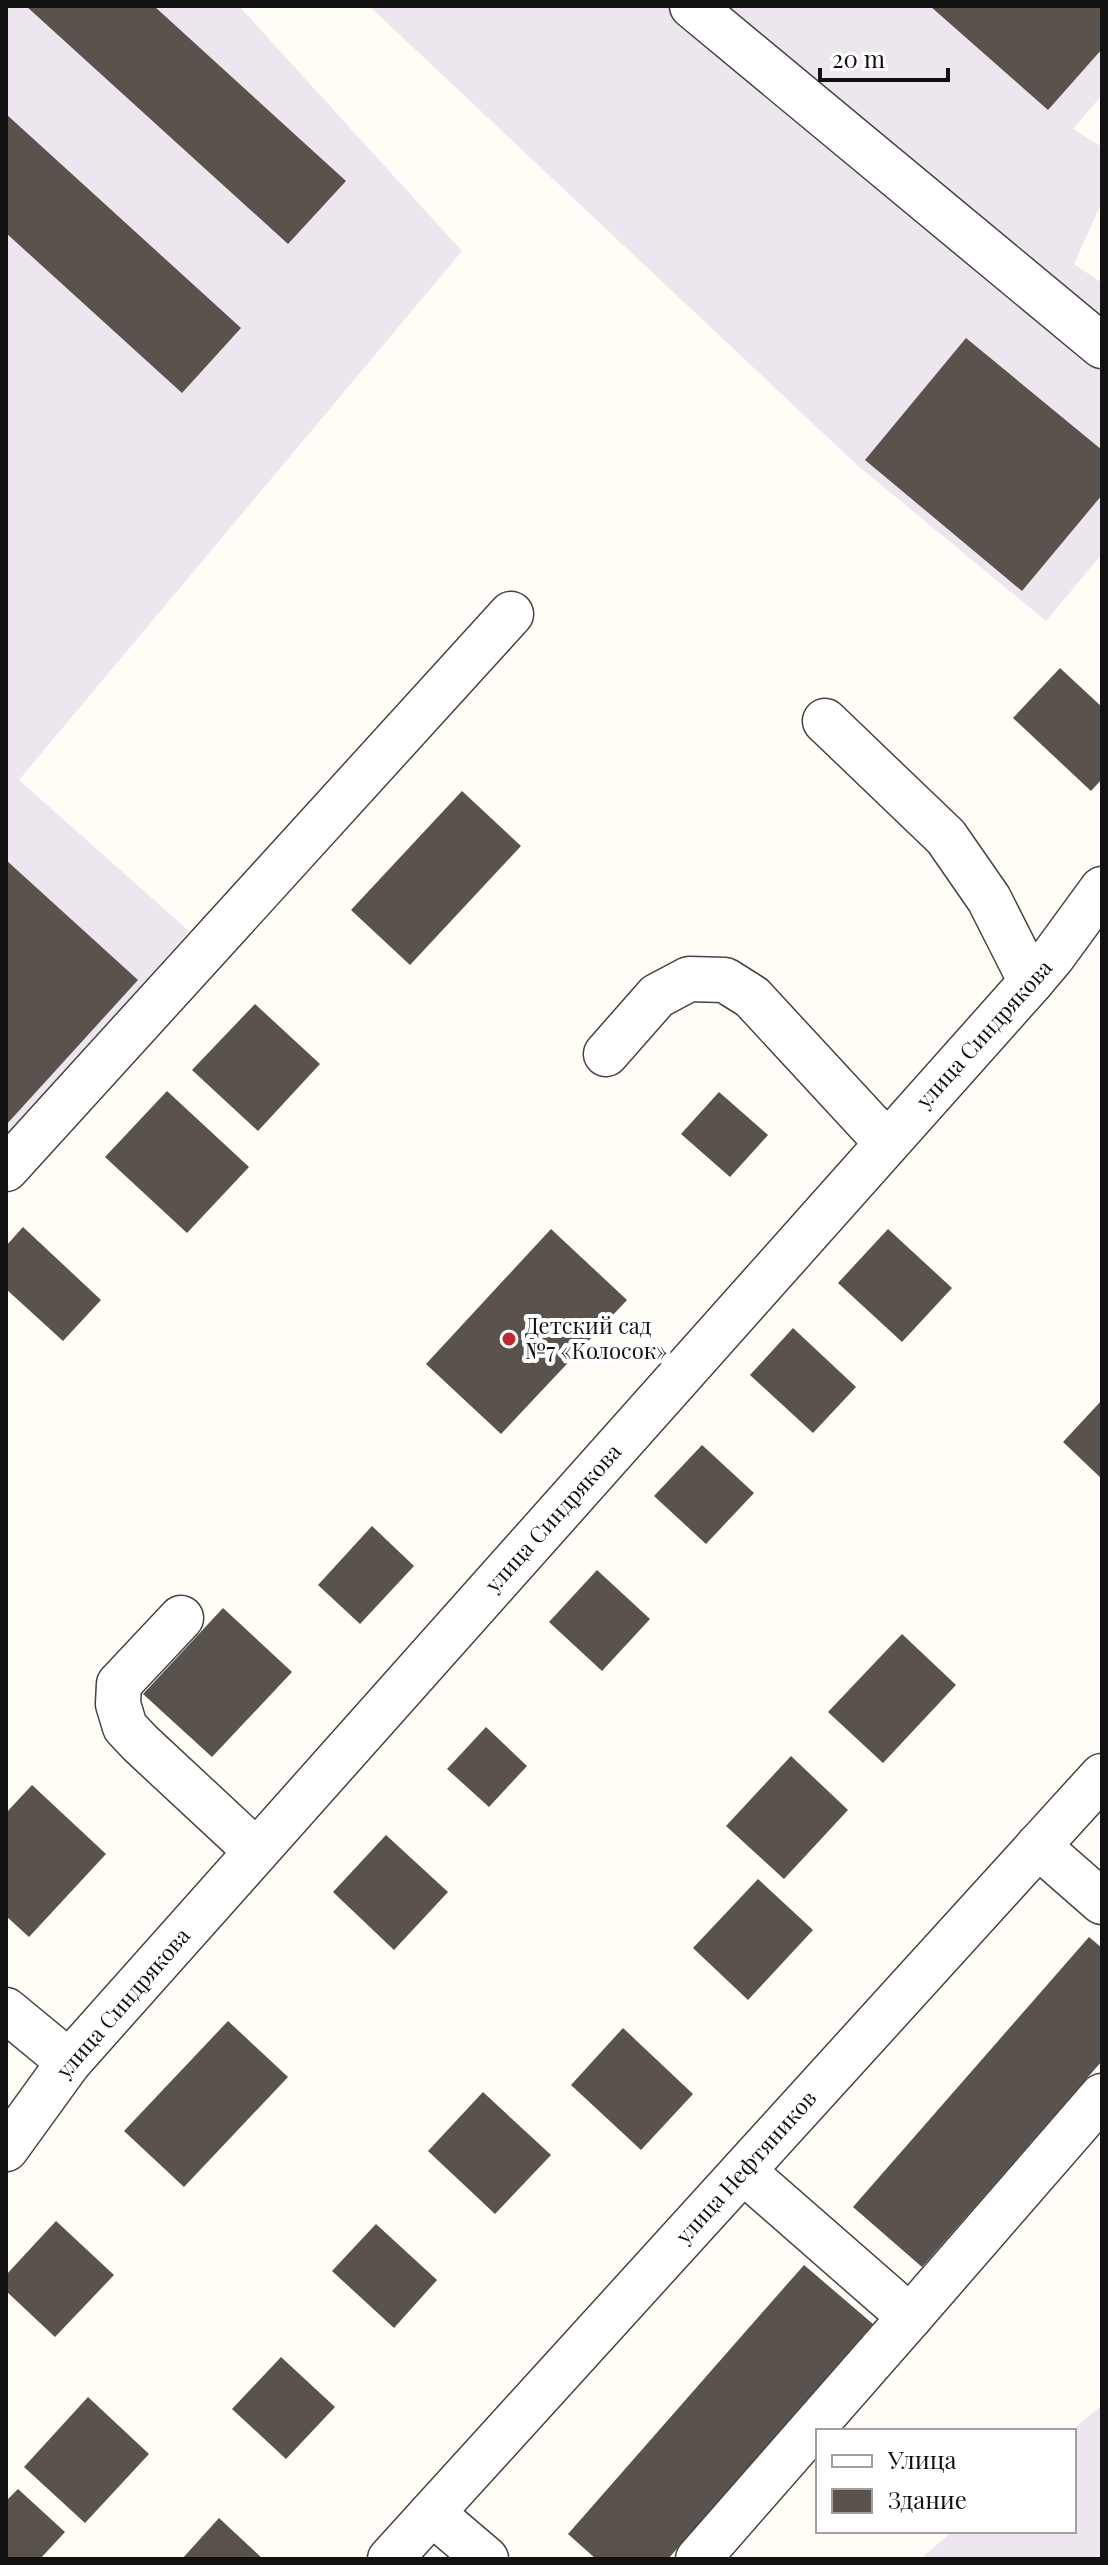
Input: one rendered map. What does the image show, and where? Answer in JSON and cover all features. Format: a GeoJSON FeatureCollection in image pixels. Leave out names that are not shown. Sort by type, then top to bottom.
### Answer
{"type":"FeatureCollection","features":[{"type":"Feature","properties":{"kind":"street"},"geometry":{"type":"LineString","coordinates":[[692,6],[1102,346]]}},
{"type":"Feature","properties":{"kind":"street"},"geometry":{"type":"LineString","coordinates":[[6,1169],[511,614]]}},
{"type":"Feature","properties":{"kind":"street"},"geometry":{"type":"LineString","coordinates":[[825,721],[946,837],[989,899],[1031,982]]}},
{"type":"Feature","properties":{"kind":"street","name":"улица Синдрякова"},"geometry":{"type":"LineString","coordinates":[[6,2149],[69,2062],[1031,982],[1102,889]]}},
{"type":"Feature","properties":{"kind":"street"},"geometry":{"type":"LineString","coordinates":[[606,1054],[657,996],[689,979],[725,980],[752,997],[887,1143]]}},
{"type":"Feature","properties":{"kind":"street"},"geometry":{"type":"LineString","coordinates":[[181,1618],[119,1684],[118,1704],[125,1727],[256,1851]]}},
{"type":"Feature","properties":{"kind":"street","name":"улица Нефтяников"},"geometry":{"type":"LineString","coordinates":[[390,2559],[1102,1776]]}},
{"type":"Feature","properties":{"kind":"street"},"geometry":{"type":"LineString","coordinates":[[1038,1846],[1102,1902]]}},
{"type":"Feature","properties":{"kind":"street"},"geometry":{"type":"LineString","coordinates":[[6,2010],[69,2062]]}},
{"type":"Feature","properties":{"kind":"street"},"geometry":{"type":"LineString","coordinates":[[698,2559],[1102,2096]]}},
{"type":"Feature","properties":{"kind":"street"},"geometry":{"type":"LineString","coordinates":[[743,2171],[910,2317]]}},
{"type":"Feature","properties":{"kind":"street"},"geometry":{"type":"LineString","coordinates":[[432,2513],[486,2559]]}},
{"type":"Feature","properties":{"kind":"shaded area"},"geometry":{"type":"Polygon","coordinates":[[[6,6],[239,6],[462,251],[19,780],[189,931],[6,1138],[6,6]]]}},
{"type":"Feature","properties":{"kind":"shaded area"},"geometry":{"type":"Polygon","coordinates":[[[369,6],[1102,6],[1102,95],[1073,129],[1102,147],[1102,202],[1074,264],[1102,283],[1102,554],[1046,621],[857,465],[369,6]]]}},
{"type":"Feature","properties":{"kind":"shaded area"},"geometry":{"type":"Polygon","coordinates":[[[1102,2405],[1102,2559],[920,2559],[951,2533],[1076,2533],[1076,2429],[1073,2429],[1102,2405]]]}},
{"type":"Feature","properties":{"kind":"building"},"geometry":{"type":"Polygon","coordinates":[[[26,6],[154,6],[346,181],[288,244],[26,6]]]}},
{"type":"Feature","properties":{"kind":"building"},"geometry":{"type":"Polygon","coordinates":[[[930,6],[1102,6],[1102,49],[1048,110],[930,6]]]}},
{"type":"Feature","properties":{"kind":"building"},"geometry":{"type":"Polygon","coordinates":[[[6,114],[241,328],[182,393],[6,233],[6,114]]]}},
{"type":"Feature","properties":{"kind":"building"},"geometry":{"type":"Polygon","coordinates":[[[966,338],[1102,450],[1102,495],[1022,591],[865,460],[966,338]]]}},
{"type":"Feature","properties":{"kind":"building"},"geometry":{"type":"Polygon","coordinates":[[[1060,668],[1102,707],[1102,779],[1091,791],[1013,718],[1060,668]]]}},
{"type":"Feature","properties":{"kind":"building"},"geometry":{"type":"Polygon","coordinates":[[[462,791],[521,846],[410,965],[351,910],[462,791]]]}},
{"type":"Feature","properties":{"kind":"building"},"geometry":{"type":"Polygon","coordinates":[[[6,860],[138,980],[6,1125],[6,860]]]}},
{"type":"Feature","properties":{"kind":"building"},"geometry":{"type":"Polygon","coordinates":[[[255,1004],[320,1064],[258,1131],[192,1070],[255,1004]]]}},
{"type":"Feature","properties":{"kind":"building"},"geometry":{"type":"Polygon","coordinates":[[[167,1091],[249,1167],[187,1233],[105,1157],[167,1091]]]}},
{"type":"Feature","properties":{"kind":"building"},"geometry":{"type":"Polygon","coordinates":[[[719,1092],[768,1135],[730,1177],[681,1134],[719,1092]]]}},
{"type":"Feature","properties":{"kind":"building"},"geometry":{"type":"Polygon","coordinates":[[[23,1227],[101,1300],[63,1341],[6,1289],[6,1246],[23,1227]]]}},
{"type":"Feature","properties":{"kind":"building"},"geometry":{"type":"Polygon","coordinates":[[[551,1229],[627,1300],[501,1434],[426,1364],[551,1229]]]}},
{"type":"Feature","properties":{"kind":"building"},"geometry":{"type":"Polygon","coordinates":[[[888,1229],[952,1288],[902,1342],[838,1283],[888,1229]]]}},
{"type":"Feature","properties":{"kind":"building"},"geometry":{"type":"Polygon","coordinates":[[[793,1328],[856,1387],[813,1433],[750,1375],[793,1328]]]}},
{"type":"Feature","properties":{"kind":"building"},"geometry":{"type":"Polygon","coordinates":[[[1102,1400],[1102,1479],[1063,1442],[1102,1400]]]}},
{"type":"Feature","properties":{"kind":"building"},"geometry":{"type":"Polygon","coordinates":[[[702,1445],[754,1493],[706,1544],[654,1496],[702,1445]]]}},
{"type":"Feature","properties":{"kind":"building"},"geometry":{"type":"Polygon","coordinates":[[[372,1526],[414,1566],[360,1624],[318,1585],[372,1526]]]}},
{"type":"Feature","properties":{"kind":"building"},"geometry":{"type":"Polygon","coordinates":[[[597,1570],[650,1619],[602,1671],[549,1622],[597,1570]]]}},
{"type":"Feature","properties":{"kind":"building"},"geometry":{"type":"Polygon","coordinates":[[[223,1608],[292,1672],[212,1757],[143,1694],[223,1608]]]}},
{"type":"Feature","properties":{"kind":"building"},"geometry":{"type":"Polygon","coordinates":[[[902,1634],[956,1685],[883,1763],[828,1712],[902,1634]]]}},
{"type":"Feature","properties":{"kind":"building"},"geometry":{"type":"Polygon","coordinates":[[[486,1727],[527,1766],[489,1807],[447,1769],[486,1727]]]}},
{"type":"Feature","properties":{"kind":"building"},"geometry":{"type":"Polygon","coordinates":[[[791,1756],[848,1810],[784,1879],[726,1826],[791,1756]]]}},
{"type":"Feature","properties":{"kind":"building"},"geometry":{"type":"Polygon","coordinates":[[[32,1785],[106,1854],[29,1937],[6,1916],[6,1813],[32,1785]]]}},
{"type":"Feature","properties":{"kind":"building"},"geometry":{"type":"Polygon","coordinates":[[[386,1835],[448,1892],[394,1950],[333,1892],[386,1835]]]}},
{"type":"Feature","properties":{"kind":"building"},"geometry":{"type":"Polygon","coordinates":[[[758,1879],[813,1930],[748,2000],[693,1948],[758,1879]]]}},
{"type":"Feature","properties":{"kind":"building"},"geometry":{"type":"Polygon","coordinates":[[[1089,1937],[1102,1948],[1102,2061],[922,2267],[853,2207],[1089,1937]]]}},
{"type":"Feature","properties":{"kind":"building"},"geometry":{"type":"Polygon","coordinates":[[[228,2021],[288,2077],[184,2187],[124,2131],[228,2021]]]}},
{"type":"Feature","properties":{"kind":"building"},"geometry":{"type":"Polygon","coordinates":[[[623,2028],[693,2094],[641,2150],[571,2085],[623,2028]]]}},
{"type":"Feature","properties":{"kind":"building"},"geometry":{"type":"Polygon","coordinates":[[[483,2092],[551,2155],[495,2214],[428,2151],[483,2092]]]}},
{"type":"Feature","properties":{"kind":"building"},"geometry":{"type":"Polygon","coordinates":[[[56,2221],[114,2275],[55,2337],[6,2291],[6,2275],[56,2221]]]}},
{"type":"Feature","properties":{"kind":"building"},"geometry":{"type":"Polygon","coordinates":[[[376,2224],[437,2280],[394,2328],[332,2271],[376,2224]]]}},
{"type":"Feature","properties":{"kind":"building"},"geometry":{"type":"Polygon","coordinates":[[[804,2265],[873,2324],[668,2559],[596,2559],[568,2534],[804,2265]]]}},
{"type":"Feature","properties":{"kind":"building"},"geometry":{"type":"Polygon","coordinates":[[[281,2357],[335,2407],[286,2459],[232,2409],[281,2357]]]}},
{"type":"Feature","properties":{"kind":"building"},"geometry":{"type":"Polygon","coordinates":[[[88,2397],[149,2454],[85,2523],[24,2467],[88,2397]]]}},
{"type":"Feature","properties":{"kind":"building"},"geometry":{"type":"Polygon","coordinates":[[[18,2489],[65,2532],[40,2559],[6,2559],[6,2501],[18,2489]]]}},
{"type":"Feature","properties":{"kind":"building"},"geometry":{"type":"Polygon","coordinates":[[[219,2518],[263,2559],[182,2559],[219,2518]]]}},
{"type":"Feature","properties":{"kind":"place","name":"Детский сад №7 «Колосок»"},"geometry":{"type":"Point","coordinates":[509,1339]}}]}
